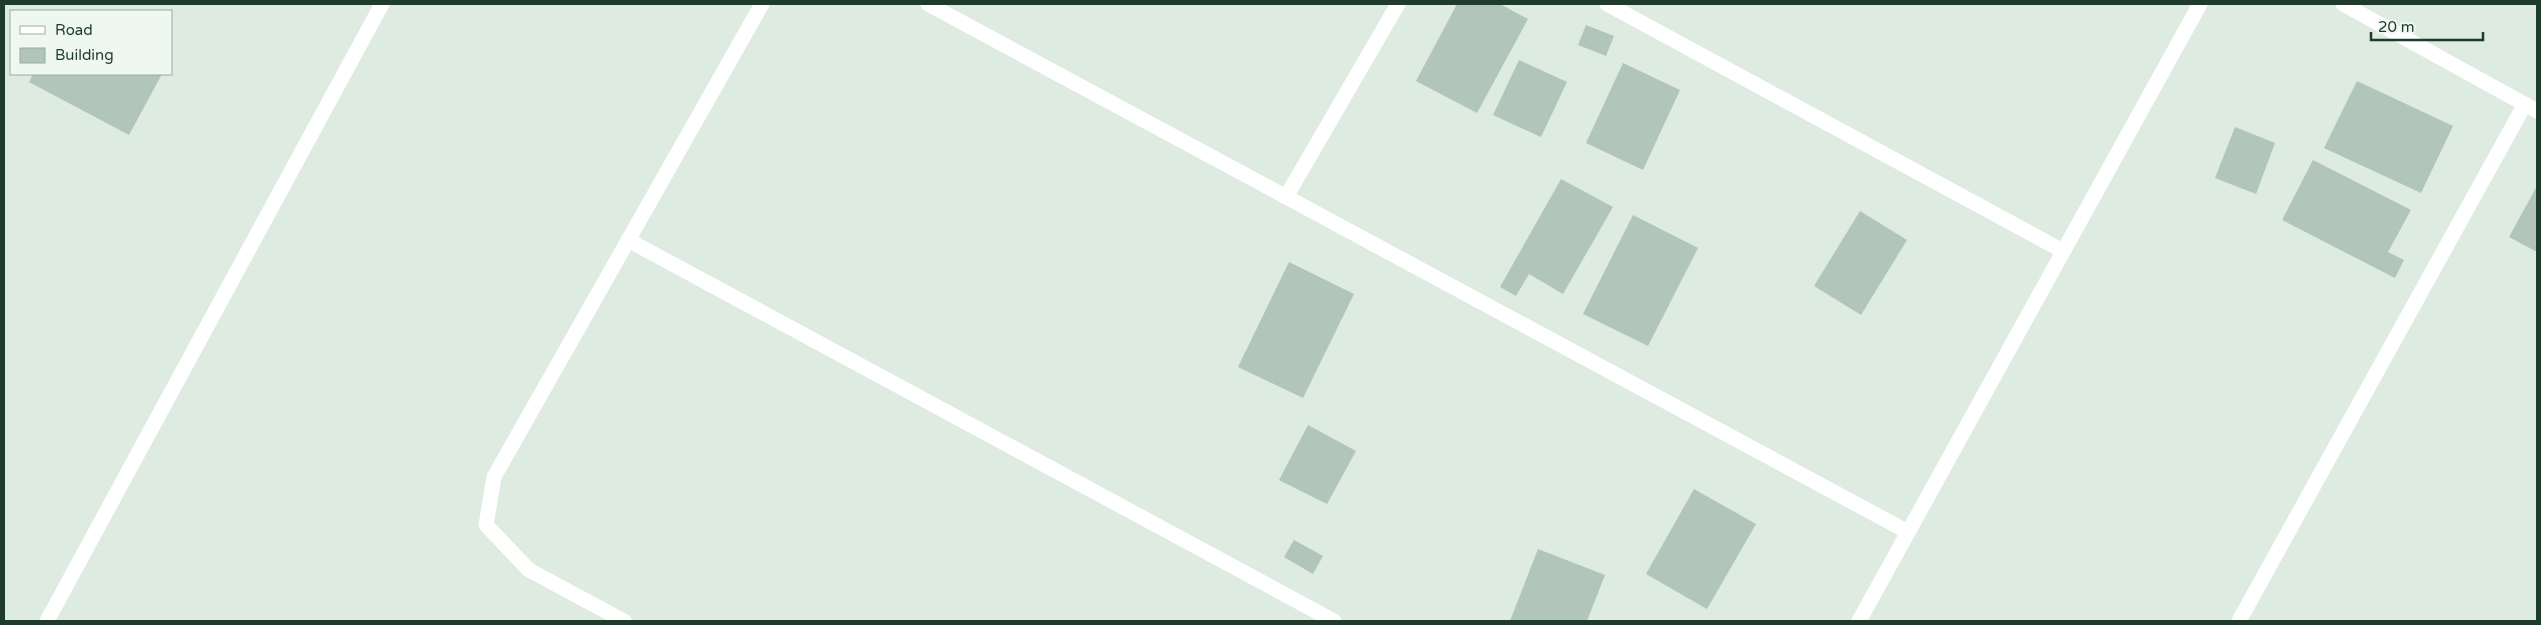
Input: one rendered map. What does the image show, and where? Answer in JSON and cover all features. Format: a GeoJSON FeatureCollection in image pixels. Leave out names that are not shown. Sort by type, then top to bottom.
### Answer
{"type":"FeatureCollection","features":[{"type":"Feature","properties":{"kind":"street"},"geometry":{"type":"LineString","coordinates":[[47,621],[382,4]]}},
{"type":"Feature","properties":{"kind":"street"},"geometry":{"type":"LineString","coordinates":[[624,621],[529,570],[486,525],[494,477],[762,4]]}},
{"type":"Feature","properties":{"kind":"street"},"geometry":{"type":"LineString","coordinates":[[928,4],[1908,532]]}},
{"type":"Feature","properties":{"kind":"street"},"geometry":{"type":"LineString","coordinates":[[1286,197],[1398,4]]}},
{"type":"Feature","properties":{"kind":"street"},"geometry":{"type":"LineString","coordinates":[[1607,4],[2063,251]]}},
{"type":"Feature","properties":{"kind":"street"},"geometry":{"type":"LineString","coordinates":[[1858,621],[2200,4]]}},
{"type":"Feature","properties":{"kind":"street"},"geometry":{"type":"LineString","coordinates":[[2239,621],[2531,107],[2343,4]]}},
{"type":"Feature","properties":{"kind":"street"},"geometry":{"type":"LineString","coordinates":[[628,240],[1334,621]]}},
{"type":"Feature","properties":{"kind":"building"},"geometry":{"type":"Polygon","coordinates":[[[1457,4],[1500,4],[1528,19],[1477,113],[1416,81],[1457,4]]]}},
{"type":"Feature","properties":{"kind":"building"},"geometry":{"type":"Polygon","coordinates":[[[1586,25],[1614,36],[1606,56],[1578,45],[1586,25]]]}},
{"type":"Feature","properties":{"kind":"building"},"geometry":{"type":"Polygon","coordinates":[[[1519,60],[1567,82],[1541,137],[1493,115],[1519,60]]]}},
{"type":"Feature","properties":{"kind":"building"},"geometry":{"type":"Polygon","coordinates":[[[1623,63],[1680,90],[1643,170],[1586,143],[1623,63]]]}},
{"type":"Feature","properties":{"kind":"building"},"geometry":{"type":"Polygon","coordinates":[[[32,75],[161,75],[129,135],[29,82],[32,75]]]}},
{"type":"Feature","properties":{"kind":"building"},"geometry":{"type":"Polygon","coordinates":[[[2357,81],[2453,126],[2421,193],[2324,148],[2357,81]]]}},
{"type":"Feature","properties":{"kind":"building"},"geometry":{"type":"Polygon","coordinates":[[[2235,127],[2275,143],[2256,194],[2215,178],[2235,127]]]}},
{"type":"Feature","properties":{"kind":"building"},"geometry":{"type":"Polygon","coordinates":[[[2313,160],[2411,210],[2388,252],[2404,260],[2395,278],[2282,220],[2313,160]]]}},
{"type":"Feature","properties":{"kind":"building"},"geometry":{"type":"Polygon","coordinates":[[[1561,179],[1613,207],[1563,294],[1529,274],[1516,296],[1500,287],[1561,179]]]}},
{"type":"Feature","properties":{"kind":"building"},"geometry":{"type":"Polygon","coordinates":[[[2537,186],[2537,252],[2509,237],[2537,186]]]}},
{"type":"Feature","properties":{"kind":"building"},"geometry":{"type":"Polygon","coordinates":[[[1860,211],[1907,240],[1861,315],[1814,286],[1860,211]]]}},
{"type":"Feature","properties":{"kind":"building"},"geometry":{"type":"Polygon","coordinates":[[[1633,215],[1698,248],[1648,346],[1583,314],[1633,215]]]}},
{"type":"Feature","properties":{"kind":"building"},"geometry":{"type":"Polygon","coordinates":[[[1289,262],[1354,294],[1303,398],[1238,367],[1289,262]]]}},
{"type":"Feature","properties":{"kind":"building"},"geometry":{"type":"Polygon","coordinates":[[[1308,425],[1356,451],[1327,504],[1279,480],[1308,425]]]}},
{"type":"Feature","properties":{"kind":"building"},"geometry":{"type":"Polygon","coordinates":[[[1694,489],[1756,524],[1707,609],[1646,574],[1694,489]]]}},
{"type":"Feature","properties":{"kind":"building"},"geometry":{"type":"Polygon","coordinates":[[[1294,540],[1323,556],[1313,574],[1284,557],[1294,540]]]}},
{"type":"Feature","properties":{"kind":"building"},"geometry":{"type":"Polygon","coordinates":[[[1538,549],[1605,575],[1587,621],[1510,621],[1538,549]]]}}]}
